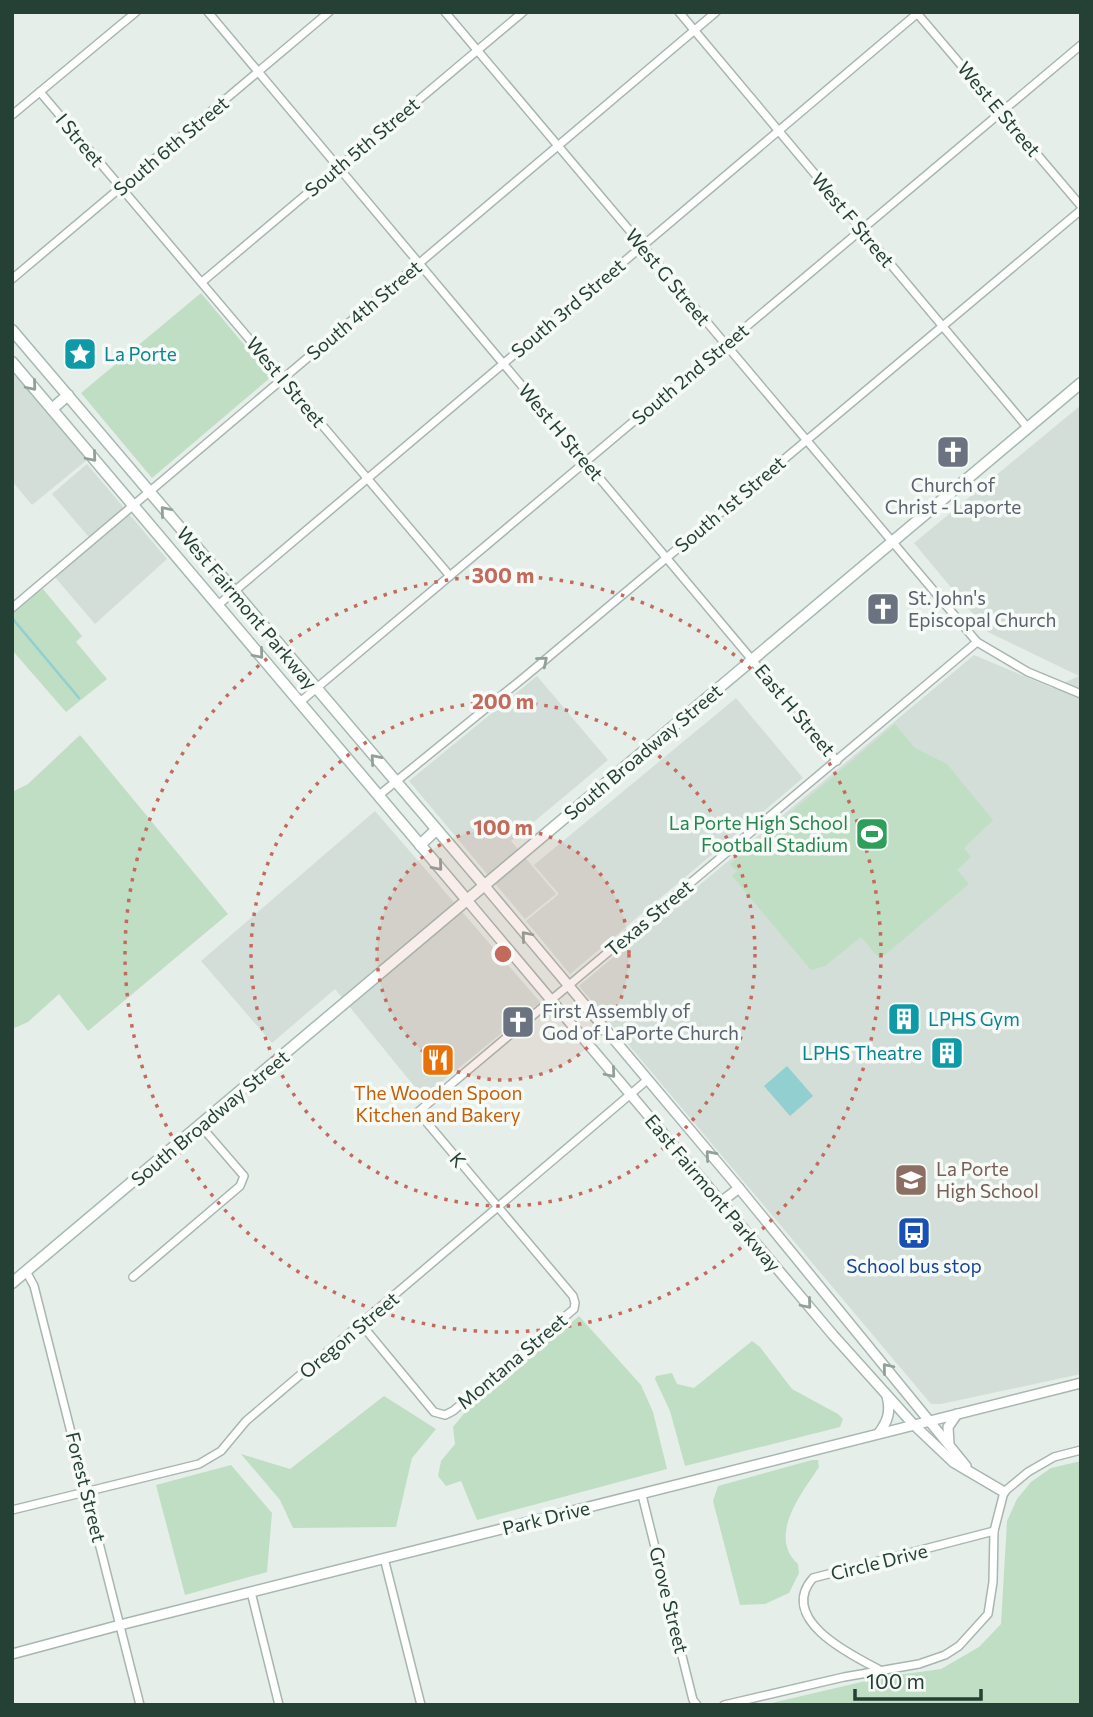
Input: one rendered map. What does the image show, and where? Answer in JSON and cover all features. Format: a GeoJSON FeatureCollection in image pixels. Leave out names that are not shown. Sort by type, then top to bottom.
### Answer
{"type":"FeatureCollection","features":[{"type":"Feature","properties":{"kind":"main road","name":"West Fairmont Parkway"},"geometry":{"type":"LineString","coordinates":[[12,330],[484,885]]}},
{"type":"Feature","properties":{"kind":"main road","name":"West Fairmont Parkway"},"geometry":{"type":"LineString","coordinates":[[12,362],[466,899]]}},
{"type":"Feature","properties":{"kind":"main road","name":"South Broadway Street"},"geometry":{"type":"LineString","coordinates":[[12,1283],[1081,383]]}},
{"type":"Feature","properties":{"kind":"main road"},"geometry":{"type":"LineString","coordinates":[[52,409],[68,395]]}},
{"type":"Feature","properties":{"kind":"main road"},"geometry":{"type":"LineString","coordinates":[[420,845],[436,830]]}},
{"type":"Feature","properties":{"kind":"street"},"geometry":{"type":"LineString","coordinates":[[12,115],[136,12]]}},
{"type":"Feature","properties":{"kind":"street","name":"West H Street"},"geometry":{"type":"LineString","coordinates":[[208,12],[752,659]]}},
{"type":"Feature","properties":{"kind":"street","name":"South 6th Street"},"geometry":{"type":"LineString","coordinates":[[12,279],[329,12]]}},
{"type":"Feature","properties":{"kind":"street","name":"West G Street"},"geometry":{"type":"LineString","coordinates":[[445,12],[977,642],[1028,672],[1081,694]]}},
{"type":"Feature","properties":{"kind":"street","name":"South 5th Street"},"geometry":{"type":"LineString","coordinates":[[202,282],[523,12]]}},
{"type":"Feature","properties":{"kind":"street","name":"West F Street"},"geometry":{"type":"LineString","coordinates":[[678,12],[1028,428]]}},
{"type":"Feature","properties":{"kind":"street","name":"South 4th Street"},"geometry":{"type":"LineString","coordinates":[[12,608],[716,12]]}},
{"type":"Feature","properties":{"kind":"street","name":"West E Street"},"geometry":{"type":"LineString","coordinates":[[917,13],[1081,208]]}},
{"type":"Feature","properties":{"kind":"street","name":"South 3rd Street"},"geometry":{"type":"LineString","coordinates":[[218,606],[917,13]]}},
{"type":"Feature","properties":{"kind":"street","name":"South 2nd Street"},"geometry":{"type":"LineString","coordinates":[[300,702],[1081,45]]}},
{"type":"Feature","properties":{"kind":"street","name":"I Street"},"geometry":{"type":"LineString","coordinates":[[40,92],[121,188]]}},
{"type":"Feature","properties":{"kind":"street","name":"West I Street"},"geometry":{"type":"LineString","coordinates":[[121,188],[450,576]]}},
{"type":"Feature","properties":{"kind":"street","name":"South 1st Street"},"geometry":{"type":"LineString","coordinates":[[378,796],[1081,208]]}},
{"type":"Feature","properties":{"kind":"street","name":"Texas Street"},"geometry":{"type":"LineString","coordinates":[[418,1112],[977,642]]}},
{"type":"Feature","properties":{"kind":"street","name":"East H Street"},"geometry":{"type":"LineString","coordinates":[[752,659],[837,761]]}},
{"type":"Feature","properties":{"kind":"street","name":"East Fairmont Parkway"},"geometry":{"type":"LineString","coordinates":[[484,885],[972,1472]]}},
{"type":"Feature","properties":{"kind":"street","name":"East Fairmont Parkway"},"geometry":{"type":"LineString","coordinates":[[466,899],[833,1335],[912,1424],[953,1462],[1004,1492]]}},
{"type":"Feature","properties":{"kind":"street","name":"Oregon Street"},"geometry":{"type":"LineString","coordinates":[[12,1510],[199,1464],[221,1451],[246,1422],[646,1081]]}},
{"type":"Feature","properties":{"kind":"street","name":"K"},"geometry":{"type":"LineString","coordinates":[[418,1112],[573,1296],[575,1303]]}},
{"type":"Feature","properties":{"kind":"street"},"geometry":{"type":"LineString","coordinates":[[132,1277],[240,1186],[244,1177],[206,1132],[198,1128]]}},
{"type":"Feature","properties":{"kind":"street"},"geometry":{"type":"LineString","coordinates":[[721,1202],[738,1188]]}},
{"type":"Feature","properties":{"kind":"street","name":"Forest Street"},"geometry":{"type":"LineString","coordinates":[[26,1271],[34,1286],[140,1705]]}},
{"type":"Feature","properties":{"kind":"street","name":"Montana Street"},"geometry":{"type":"LineString","coordinates":[[361,1324],[434,1412],[445,1415],[564,1317],[573,1309],[575,1303]]}},
{"type":"Feature","properties":{"kind":"street","name":"Park Drive"},"geometry":{"type":"LineString","coordinates":[[12,1654],[1081,1383]]}},
{"type":"Feature","properties":{"kind":"street"},"geometry":{"type":"LineString","coordinates":[[879,1433],[886,1424],[889,1412],[886,1394]]}},
{"type":"Feature","properties":{"kind":"street"},"geometry":{"type":"LineString","coordinates":[[949,1445],[948,1427],[957,1414]]}},
{"type":"Feature","properties":{"kind":"street"},"geometry":{"type":"LineString","coordinates":[[724,1705],[919,1664],[945,1655],[978,1628],[988,1614],[992,1601],[994,1531],[1004,1492],[1028,1472],[1054,1457],[1081,1450]]}},
{"type":"Feature","properties":{"kind":"street","name":"Grove Street"},"geometry":{"type":"LineString","coordinates":[[642,1495],[693,1700],[697,1705]]}},
{"type":"Feature","properties":{"kind":"street","name":"Circle Drive"},"geometry":{"type":"LineString","coordinates":[[881,1671],[836,1645],[821,1633],[802,1602],[804,1588],[813,1578],[994,1531]]}},
{"type":"Feature","properties":{"kind":"street"},"geometry":{"type":"LineString","coordinates":[[384,1559],[421,1705]]}},
{"type":"Feature","properties":{"kind":"street"},"geometry":{"type":"LineString","coordinates":[[251,1592],[279,1705]]}},
{"type":"Feature","properties":{"kind":"shaded area"},"geometry":{"type":"Polygon","coordinates":[[[12,369],[88,459],[32,505],[12,481],[12,369]]]}},
{"type":"Feature","properties":{"kind":"shaded area","name":"La Porte High School"},"geometry":{"type":"Polygon","coordinates":[[[1081,405],[1081,1374],[931,1404],[579,986],[974,655],[1052,688],[1079,676],[988,632],[914,543],[1081,405]]]}},
{"type":"Feature","properties":{"kind":"shaded area"},"geometry":{"type":"Polygon","coordinates":[[[87,464],[167,559],[95,624],[54,576],[94,543],[52,494],[87,464]]]}},
{"type":"Feature","properties":{"kind":"shaded area"},"geometry":{"type":"Polygon","coordinates":[[[537,676],[608,760],[511,841],[556,894],[525,919],[409,781],[537,676]]]}},
{"type":"Feature","properties":{"kind":"shaded area"},"geometry":{"type":"Polygon","coordinates":[[[736,698],[803,778],[570,974],[526,921],[559,894],[534,865],[736,698]]]}},
{"type":"Feature","properties":{"kind":"shaded area"},"geometry":{"type":"Polygon","coordinates":[[[375,811],[540,1002],[423,1097],[335,989],[272,1043],[201,961],[375,811]]]}},
{"type":"Feature","properties":{"kind":"green space"},"geometry":{"type":"Polygon","coordinates":[[[201,293],[271,377],[152,478],[81,393],[201,293]]]}},
{"type":"Feature","properties":{"kind":"green space"},"geometry":{"type":"Polygon","coordinates":[[[43,589],[82,636],[76,642],[107,679],[66,712],[12,650],[12,612],[43,589]]]}},
{"type":"Feature","properties":{"kind":"green space","name":"La Porte High School Football Stadium"},"geometry":{"type":"Polygon","coordinates":[[[895,724],[915,748],[947,764],[993,820],[964,848],[971,857],[957,870],[969,884],[880,959],[861,937],[825,966],[811,970],[732,876],[737,871],[730,864],[895,724]]]}},
{"type":"Feature","properties":{"kind":"green space"},"geometry":{"type":"Polygon","coordinates":[[[80,735],[228,914],[88,1031],[59,994],[28,1022],[12,1029],[12,792],[28,784],[80,735]]]}},
{"type":"Feature","properties":{"kind":"green space"},"geometry":{"type":"Polygon","coordinates":[[[579,1316],[641,1385],[653,1412],[667,1469],[477,1520],[461,1481],[446,1486],[438,1476],[441,1461],[455,1444],[453,1427],[472,1404],[579,1316]]]}},
{"type":"Feature","properties":{"kind":"green space"},"geometry":{"type":"Polygon","coordinates":[[[752,1341],[760,1347],[792,1389],[838,1414],[843,1419],[840,1427],[685,1466],[670,1411],[656,1376],[672,1373],[677,1384],[694,1388],[752,1341]]]}},
{"type":"Feature","properties":{"kind":"green space"},"geometry":{"type":"Polygon","coordinates":[[[384,1396],[436,1429],[412,1458],[396,1527],[293,1528],[280,1500],[241,1454],[290,1469],[384,1396]]]}},
{"type":"Feature","properties":{"kind":"green space"},"geometry":{"type":"Polygon","coordinates":[[[818,1460],[819,1467],[790,1515],[787,1528],[789,1553],[798,1564],[799,1573],[789,1593],[765,1604],[740,1605],[713,1501],[718,1486],[818,1460]]]}},
{"type":"Feature","properties":{"kind":"green space"},"geometry":{"type":"Polygon","coordinates":[[[1081,1461],[1081,1705],[763,1705],[883,1677],[941,1669],[979,1647],[1001,1624],[1007,1521],[1017,1499],[1031,1482],[1051,1468],[1081,1461]]]}},
{"type":"Feature","properties":{"kind":"green space"},"geometry":{"type":"Polygon","coordinates":[[[231,1465],[272,1513],[267,1572],[185,1595],[156,1485],[231,1465]]]}},
{"type":"Feature","properties":{"kind":"water"},"geometry":{"type":"Polygon","coordinates":[[[787,1066],[813,1096],[790,1116],[764,1086],[787,1066]]]}},
{"type":"Feature","properties":{"kind":"waterway"},"geometry":{"type":"LineString","coordinates":[[12,618],[79,698]]}},
{"type":"Feature","properties":{"kind":"place","name":"La Porte"},"geometry":{"type":"Point","coordinates":[80,354]}},
{"type":"Feature","properties":{"kind":"place","name":"Church of Christ - Laporte"},"geometry":{"type":"Point","coordinates":[953,452]}},
{"type":"Feature","properties":{"kind":"place","name":"St. John's Episcopal Church"},"geometry":{"type":"Point","coordinates":[883,609]}},
{"type":"Feature","properties":{"kind":"place","name":"La Porte High School Football Stadium"},"geometry":{"type":"Point","coordinates":[872,834]}},
{"type":"Feature","properties":{"kind":"place","name":"LPHS Gym"},"geometry":{"type":"Point","coordinates":[904,1019]}},
{"type":"Feature","properties":{"kind":"place","name":"First Assembly of God of LaPorte Church"},"geometry":{"type":"Point","coordinates":[518,1022]}},
{"type":"Feature","properties":{"kind":"place","name":"LPHS Theatre"},"geometry":{"type":"Point","coordinates":[947,1053]}},
{"type":"Feature","properties":{"kind":"place","name":"The Wooden Spoon Kitchen and Bakery"},"geometry":{"type":"Point","coordinates":[438,1060]}},
{"type":"Feature","properties":{"kind":"place","name":"La Porte High School"},"geometry":{"type":"Point","coordinates":[911,1180]}},
{"type":"Feature","properties":{"kind":"place","name":"School bus stop"},"geometry":{"type":"Point","coordinates":[914,1233]}}]}
